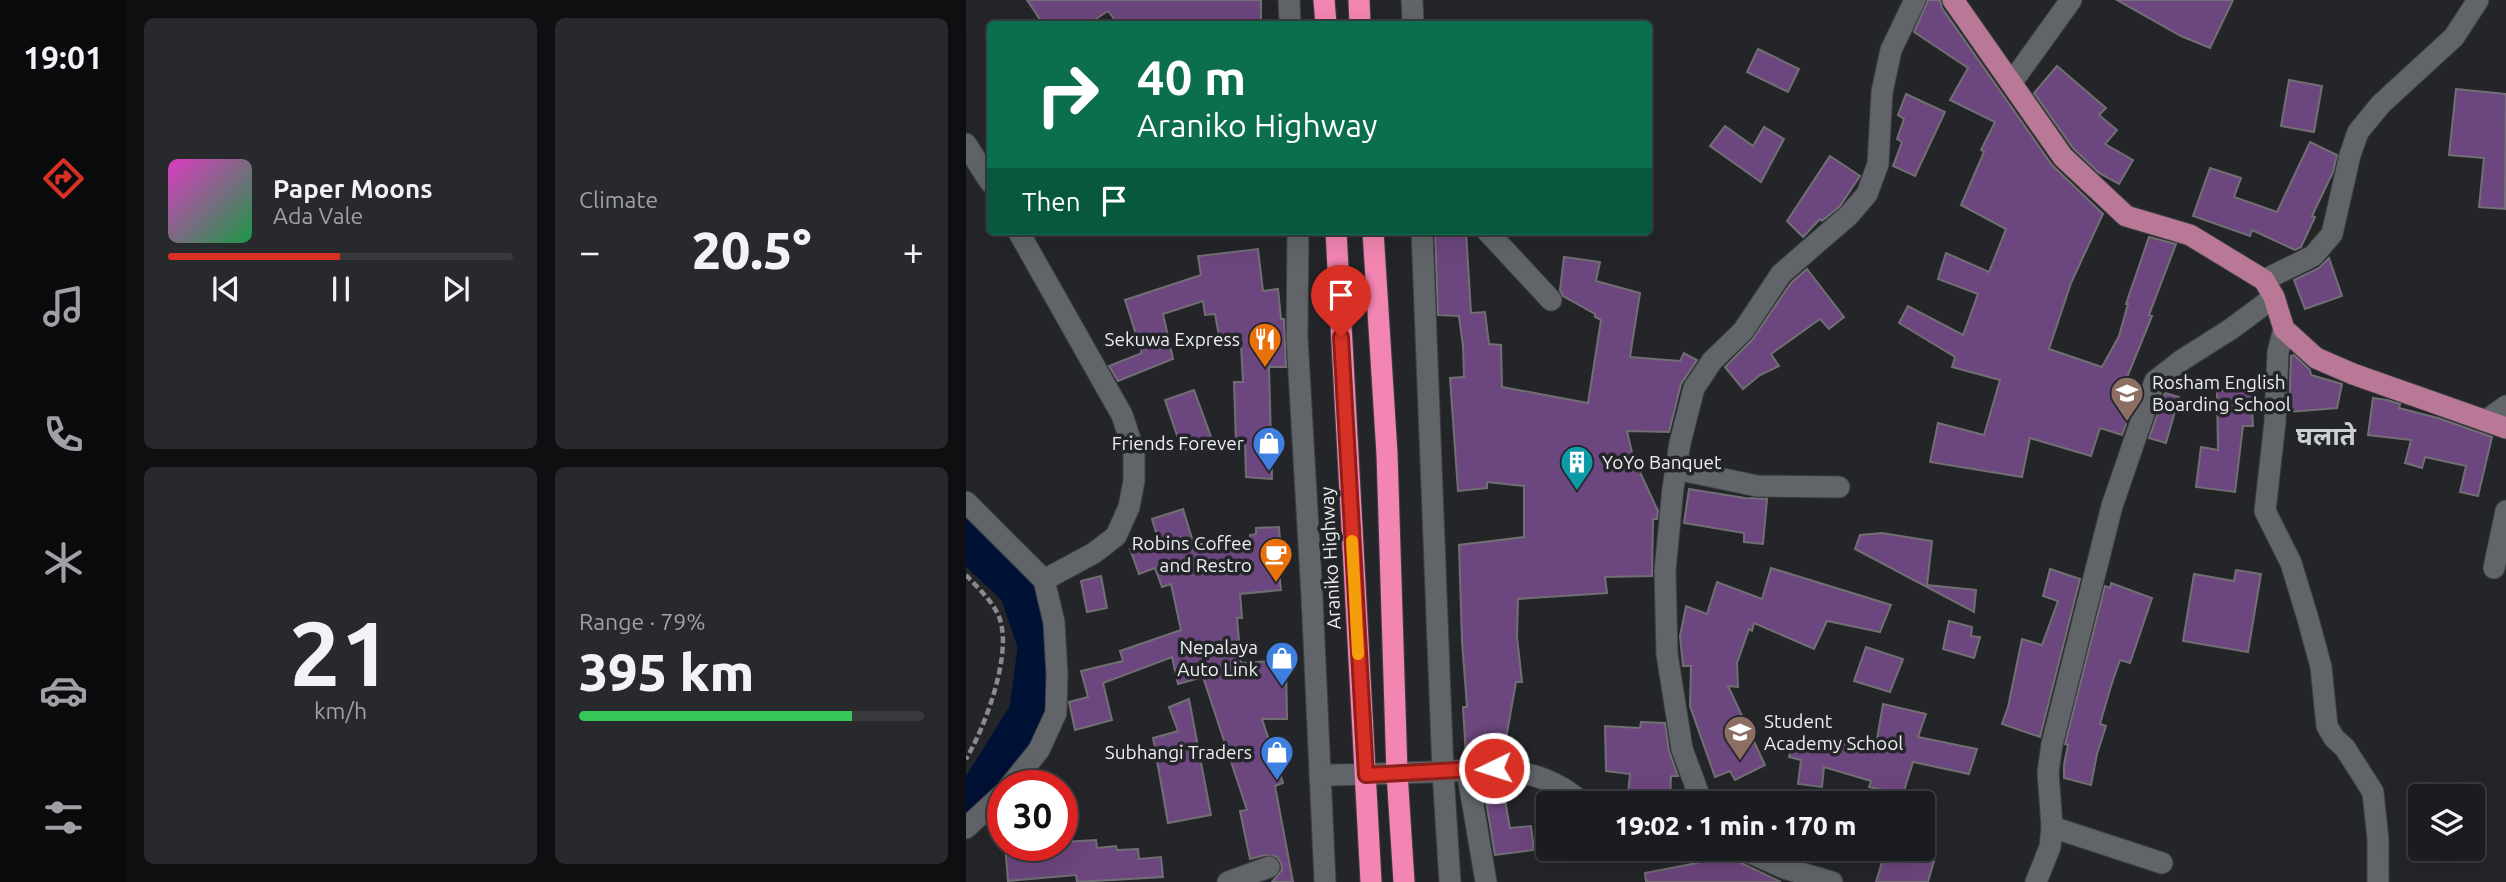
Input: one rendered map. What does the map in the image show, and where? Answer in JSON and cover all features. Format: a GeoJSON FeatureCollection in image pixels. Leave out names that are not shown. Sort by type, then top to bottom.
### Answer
{"type":"FeatureCollection","features":[{"type":"Feature","properties":{"kind":"highway"},"geometry":{"type":"LineString","coordinates":[[1324,0],[1326,21]]}},
{"type":"Feature","properties":{"kind":"highway"},"geometry":{"type":"LineString","coordinates":[[1359,0],[1360,21]]}},
{"type":"Feature","properties":{"kind":"highway","name":"Araniko Highway"},"geometry":{"type":"LineString","coordinates":[[1336,235],[1371,882]]}},
{"type":"Feature","properties":{"kind":"highway"},"geometry":{"type":"LineString","coordinates":[[1373,235],[1387,454],[1397,773],[1404,882]]}},
{"type":"Feature","properties":{"kind":"main road"},"geometry":{"type":"LineString","coordinates":[[1953,0],[2063,157],[2126,216],[2190,235],[2269,288],[2284,329],[2316,358],[2353,374],[2506,428]]}},
{"type":"Feature","properties":{"kind":"street"},"geometry":{"type":"LineString","coordinates":[[1289,0],[1290,21]]}},
{"type":"Feature","properties":{"kind":"street"},"geometry":{"type":"LineString","coordinates":[[1412,0],[1413,21]]}},
{"type":"Feature","properties":{"kind":"street"},"geometry":{"type":"LineString","coordinates":[[1698,791],[1682,749],[1667,654],[1665,572],[1680,443],[1694,388],[1712,361],[1743,331],[1782,274],[1849,215],[1867,194],[1878,164],[1882,92],[1891,50],[1915,0]]}},
{"type":"Feature","properties":{"kind":"street"},"geometry":{"type":"LineString","coordinates":[[2011,82],[2071,0]]}},
{"type":"Feature","properties":{"kind":"street"},"geometry":{"type":"LineString","coordinates":[[2036,882],[2050,847],[2052,827],[2048,772],[2052,744],[2112,506],[2155,381],[2231,329],[2269,288],[2313,257],[2332,234],[2358,132],[2381,104],[2454,37],[2479,0]]}},
{"type":"Feature","properties":{"kind":"street"},"geometry":{"type":"LineString","coordinates":[[966,144],[987,177]]}},
{"type":"Feature","properties":{"kind":"street"},"geometry":{"type":"LineString","coordinates":[[1020,235],[1122,415],[1134,451],[1134,481],[1129,507],[1116,536],[1094,553],[1044,580]]}},
{"type":"Feature","properties":{"kind":"street"},"geometry":{"type":"LineString","coordinates":[[1298,235],[1297,337],[1325,882]]}},
{"type":"Feature","properties":{"kind":"street"},"geometry":{"type":"LineString","coordinates":[[1422,235],[1443,772],[1450,882]]}},
{"type":"Feature","properties":{"kind":"street"},"geometry":{"type":"LineString","coordinates":[[1491,235],[1552,300]]}},
{"type":"Feature","properties":{"kind":"street"},"geometry":{"type":"LineString","coordinates":[[2284,329],[2278,352],[2275,422],[2265,510],[2291,563],[2308,619],[2321,667],[2327,726],[2334,738],[2345,748],[2373,792],[2378,840],[2378,882]]}},
{"type":"Feature","properties":{"kind":"street"},"geometry":{"type":"LineString","coordinates":[[2485,421],[2506,406]]}},
{"type":"Feature","properties":{"kind":"street"},"geometry":{"type":"LineString","coordinates":[[1676,469],[1758,486],[1839,487]]}},
{"type":"Feature","properties":{"kind":"street"},"geometry":{"type":"LineString","coordinates":[[966,502],[1044,580],[1054,622],[1056,713],[1039,750],[1023,770]]}},
{"type":"Feature","properties":{"kind":"street"},"geometry":{"type":"LineString","coordinates":[[2494,568],[2506,511]]}},
{"type":"Feature","properties":{"kind":"street"},"geometry":{"type":"LineString","coordinates":[[1320,775],[1494,768],[1524,772],[1566,791]]}},
{"type":"Feature","properties":{"kind":"street"},"geometry":{"type":"LineString","coordinates":[[1467,770],[1486,882]]}},
{"type":"Feature","properties":{"kind":"street"},"geometry":{"type":"LineString","coordinates":[[966,828],[987,809]]}},
{"type":"Feature","properties":{"kind":"street"},"geometry":{"type":"LineString","coordinates":[[2052,827],[2162,863]]}},
{"type":"Feature","properties":{"kind":"street"},"geometry":{"type":"LineString","coordinates":[[1769,861],[1832,882]]}},
{"type":"Feature","properties":{"kind":"street"},"geometry":{"type":"LineString","coordinates":[[1228,882],[1269,867]]}},
{"type":"Feature","properties":{"kind":"path"},"geometry":{"type":"LineString","coordinates":[[966,575],[982,592],[1001,622],[1003,645],[995,689],[979,736],[966,759]]}},
{"type":"Feature","properties":{"kind":"building"},"geometry":{"type":"Polygon","coordinates":[[[1027,0],[1261,0],[1261,21],[1116,21],[1108,11],[1093,21],[1041,21],[1027,0]]]}},
{"type":"Feature","properties":{"kind":"building"},"geometry":{"type":"Polygon","coordinates":[[[1928,0],[1940,0],[1942,8],[2052,165],[2103,214],[2071,283],[2049,349],[2102,367],[2119,336],[2126,304],[2149,237],[2176,244],[2149,315],[2152,316],[2126,380],[2140,385],[2122,435],[2100,428],[2091,456],[2030,438],[2022,477],[1930,462],[1938,423],[1984,435],[2000,380],[1952,367],[1955,357],[1899,323],[1908,306],[1963,335],[1978,294],[1938,279],[1946,253],[1989,272],[2006,229],[1961,205],[1984,152],[1981,150],[1995,122],[1950,100],[1968,68],[1914,32],[1928,0]]]}},
{"type":"Feature","properties":{"kind":"building"},"geometry":{"type":"Polygon","coordinates":[[[2117,0],[2233,0],[2210,48],[2181,36],[2117,0]]]}},
{"type":"Feature","properties":{"kind":"building"},"geometry":{"type":"Polygon","coordinates":[[[1758,49],[1799,69],[1788,92],[1747,72],[1758,49]]]}},
{"type":"Feature","properties":{"kind":"building"},"geometry":{"type":"Polygon","coordinates":[[[2057,66],[2106,108],[2099,115],[2117,130],[2105,144],[2133,160],[2119,184],[2099,173],[2073,148],[2034,93],[2057,66]]]}},
{"type":"Feature","properties":{"kind":"building"},"geometry":{"type":"Polygon","coordinates":[[[2289,80],[2322,86],[2314,132],[2281,126],[2289,80]]]}},
{"type":"Feature","properties":{"kind":"building"},"geometry":{"type":"Polygon","coordinates":[[[2456,89],[2506,94],[2505,209],[2479,207],[2484,158],[2449,155],[2456,89]]]}},
{"type":"Feature","properties":{"kind":"building"},"geometry":{"type":"Polygon","coordinates":[[[1906,94],[1945,112],[1915,176],[1893,166],[1902,142],[1897,139],[1904,119],[1898,115],[1906,94]]]}},
{"type":"Feature","properties":{"kind":"building"},"geometry":{"type":"Polygon","coordinates":[[[1725,126],[1753,146],[1764,127],[1784,139],[1761,182],[1710,146],[1725,126]]]}},
{"type":"Feature","properties":{"kind":"building"},"geometry":{"type":"Polygon","coordinates":[[[2310,142],[2337,155],[2333,172],[2301,247],[2295,250],[2252,230],[2250,236],[2193,216],[2210,168],[2241,178],[2234,197],[2277,212],[2310,142]]]}},
{"type":"Feature","properties":{"kind":"building"},"geometry":{"type":"Polygon","coordinates":[[[1830,156],[1860,176],[1840,206],[1822,221],[1820,219],[1803,237],[1787,221],[1830,156]]]}},
{"type":"Feature","properties":{"kind":"building"},"geometry":{"type":"Polygon","coordinates":[[[1435,235],[1466,235],[1471,313],[1485,312],[1489,344],[1501,345],[1502,387],[1588,403],[1601,320],[1563,296],[1560,290],[1564,257],[1600,262],[1596,281],[1640,293],[1630,357],[1680,361],[1684,353],[1697,360],[1681,384],[1669,432],[1627,431],[1633,457],[1658,511],[1657,519],[1653,519],[1652,576],[1605,577],[1607,593],[1518,599],[1517,637],[1522,682],[1516,682],[1504,750],[1496,753],[1497,757],[1466,757],[1463,707],[1467,707],[1459,545],[1524,537],[1524,486],[1487,482],[1487,488],[1458,491],[1450,378],[1464,377],[1463,346],[1459,316],[1438,315],[1435,235]]]}},
{"type":"Feature","properties":{"kind":"building"},"geometry":{"type":"Polygon","coordinates":[[[1258,249],[1263,291],[1278,289],[1281,319],[1284,319],[1286,367],[1269,367],[1272,479],[1246,477],[1245,443],[1236,444],[1234,382],[1243,382],[1241,345],[1221,347],[1215,314],[1205,315],[1203,301],[1163,314],[1173,359],[1118,381],[1109,366],[1142,353],[1125,300],[1201,275],[1198,256],[1258,249]]]}},
{"type":"Feature","properties":{"kind":"building"},"geometry":{"type":"Polygon","coordinates":[[[2329,258],[2342,296],[2305,309],[2294,280],[2319,268],[2329,258]]]}},
{"type":"Feature","properties":{"kind":"building"},"geometry":{"type":"Polygon","coordinates":[[[1807,269],[1844,317],[1829,329],[1820,319],[1771,354],[1779,366],[1760,375],[1743,389],[1725,367],[1752,340],[1791,283],[1807,269]]]}},
{"type":"Feature","properties":{"kind":"building"},"geometry":{"type":"Polygon","coordinates":[[[2294,355],[2310,370],[2311,375],[2342,384],[2337,408],[2289,412],[2291,356],[2294,355]]]}},
{"type":"Feature","properties":{"kind":"building"},"geometry":{"type":"Polygon","coordinates":[[[1194,390],[1214,445],[1182,450],[1165,400],[1194,390]]]}},
{"type":"Feature","properties":{"kind":"building"},"geometry":{"type":"Polygon","coordinates":[[[2251,390],[2253,426],[2243,426],[2235,492],[2196,487],[2201,447],[2218,450],[2217,391],[2251,390]]]}},
{"type":"Feature","properties":{"kind":"building"},"geometry":{"type":"Polygon","coordinates":[[[2165,393],[2179,397],[2166,443],[2149,438],[2165,393]]]}},
{"type":"Feature","properties":{"kind":"building"},"geometry":{"type":"Polygon","coordinates":[[[2373,398],[2400,404],[2399,408],[2492,437],[2478,496],[2460,492],[2466,466],[2425,457],[2422,468],[2405,463],[2411,440],[2368,435],[2373,398]]]}},
{"type":"Feature","properties":{"kind":"building"},"geometry":{"type":"Polygon","coordinates":[[[1689,489],[1767,499],[1763,544],[1744,542],[1744,533],[1684,523],[1689,489]]]}},
{"type":"Feature","properties":{"kind":"building"},"geometry":{"type":"Polygon","coordinates":[[[1183,509],[1194,545],[1250,538],[1250,535],[1256,534],[1256,528],[1279,527],[1281,552],[1277,552],[1281,590],[1240,594],[1242,618],[1237,618],[1241,663],[1286,660],[1287,719],[1262,719],[1283,783],[1275,786],[1293,882],[1272,882],[1282,870],[1277,857],[1265,855],[1250,859],[1240,811],[1247,810],[1203,677],[1178,684],[1172,657],[1103,683],[1112,720],[1075,730],[1069,702],[1088,697],[1081,671],[1123,661],[1120,651],[1181,630],[1171,584],[1162,587],[1155,568],[1139,574],[1130,549],[1158,539],[1152,519],[1183,509]]]}},
{"type":"Feature","properties":{"kind":"building"},"geometry":{"type":"Polygon","coordinates":[[[1882,533],[1932,541],[1927,585],[1976,590],[1974,612],[1855,549],[1860,535],[1882,533]]]}},
{"type":"Feature","properties":{"kind":"building"},"geometry":{"type":"Polygon","coordinates":[[[1771,568],[1891,605],[1880,632],[1827,621],[1814,649],[1754,623],[1752,631],[1749,629],[1737,663],[1738,687],[1728,686],[1765,765],[1735,780],[1730,771],[1715,777],[1690,706],[1691,666],[1683,666],[1680,636],[1686,606],[1707,614],[1717,582],[1762,599],[1771,568]]]}},
{"type":"Feature","properties":{"kind":"building"},"geometry":{"type":"Polygon","coordinates":[[[2050,569],[2080,579],[2040,737],[2002,724],[2022,639],[2042,645],[2058,601],[2043,596],[2050,569]]]}},
{"type":"Feature","properties":{"kind":"building"},"geometry":{"type":"Polygon","coordinates":[[[2236,570],[2261,574],[2248,652],[2183,641],[2194,574],[2234,581],[2236,570]]]}},
{"type":"Feature","properties":{"kind":"building"},"geometry":{"type":"Polygon","coordinates":[[[1101,576],[1107,608],[1087,612],[1081,581],[1101,576]]]}},
{"type":"Feature","properties":{"kind":"building"},"geometry":{"type":"Polygon","coordinates":[[[2111,583],[2152,598],[2130,663],[2120,660],[2111,686],[2100,724],[2106,726],[2091,785],[2064,778],[2068,745],[2065,744],[2105,586],[2110,588],[2111,583]]]}},
{"type":"Feature","properties":{"kind":"building"},"geometry":{"type":"Polygon","coordinates":[[[1949,621],[1972,627],[1971,636],[1980,637],[1974,658],[1943,649],[1949,621]]]}},
{"type":"Feature","properties":{"kind":"building"},"geometry":{"type":"Polygon","coordinates":[[[1866,647],[1903,659],[1890,692],[1854,681],[1866,647]]]}},
{"type":"Feature","properties":{"kind":"building"},"geometry":{"type":"Polygon","coordinates":[[[1189,699],[1211,815],[1168,823],[1153,738],[1178,731],[1169,707],[1189,699]]]}},
{"type":"Feature","properties":{"kind":"building"},"geometry":{"type":"Polygon","coordinates":[[[1883,704],[1926,714],[1918,737],[1977,749],[1969,774],[1913,762],[1904,791],[1869,787],[1871,781],[1824,767],[1822,787],[1798,784],[1801,760],[1789,757],[1791,748],[1832,752],[1835,741],[1875,751],[1883,704]]]}},
{"type":"Feature","properties":{"kind":"building"},"geometry":{"type":"Polygon","coordinates":[[[1641,722],[1665,723],[1669,751],[1678,776],[1671,776],[1670,791],[1628,791],[1630,774],[1606,771],[1605,726],[1640,728],[1641,722]]]}},
{"type":"Feature","properties":{"kind":"building"},"geometry":{"type":"Polygon","coordinates":[[[1483,783],[1502,784],[1510,828],[1531,826],[1534,850],[1495,855],[1483,783]]]}},
{"type":"Feature","properties":{"kind":"building"},"geometry":{"type":"Polygon","coordinates":[[[1096,840],[1097,848],[1116,846],[1117,850],[1138,849],[1139,859],[1161,857],[1163,877],[1077,882],[1076,875],[1008,881],[1006,861],[1078,861],[1078,841],[1096,840]]]}},
{"type":"Feature","properties":{"kind":"building"},"geometry":{"type":"Polygon","coordinates":[[[1696,861],[1737,861],[1781,882],[1646,882],[1645,873],[1697,863],[1696,861]]]}},
{"type":"Feature","properties":{"kind":"building"},"geometry":{"type":"Polygon","coordinates":[[[1882,861],[1934,861],[1928,882],[1876,882],[1882,861]]]}},
{"type":"Feature","properties":{"kind":"waterway"},"geometry":{"type":"LineString","coordinates":[[966,539],[1019,589],[1038,645],[1029,713],[979,793],[966,806]]}},
{"type":"Feature","properties":{"kind":"slow traffic"},"geometry":{"type":"LineString","coordinates":[[1352,541],[1358,654]]}},
{"type":"Feature","properties":{"kind":"place","name":"Sekuwa Express"},"geometry":{"type":"Point","coordinates":[1265,369]}},
{"type":"Feature","properties":{"kind":"place","name":"Rosham English Boarding School"},"geometry":{"type":"Point","coordinates":[2127,423]}},
{"type":"Feature","properties":{"kind":"place","name":"Friends Forever"},"geometry":{"type":"Point","coordinates":[1269,473]}},
{"type":"Feature","properties":{"kind":"place","name":"YoYo Banquet"},"geometry":{"type":"Point","coordinates":[1577,492]}},
{"type":"Feature","properties":{"kind":"place","name":"Robins Coffee and Restro"},"geometry":{"type":"Point","coordinates":[1276,584]}},
{"type":"Feature","properties":{"kind":"place","name":"Nepalaya Auto Link"},"geometry":{"type":"Point","coordinates":[1282,688]}},
{"type":"Feature","properties":{"kind":"place","name":"Student Academy School"},"geometry":{"type":"Point","coordinates":[1740,762]}},
{"type":"Feature","properties":{"kind":"place","name":"Subhangi Traders"},"geometry":{"type":"Point","coordinates":[1277,782]}},
{"type":"Feature","properties":{"kind":"district","name":"घलाते"},"geometry":{"type":"Point","coordinates":[2326,435]}},
{"type":"Feature","properties":{"kind":"route"},"geometry":{"type":"LineString","coordinates":[[1341,337],[1366,775],[1494,768]]}}]}
